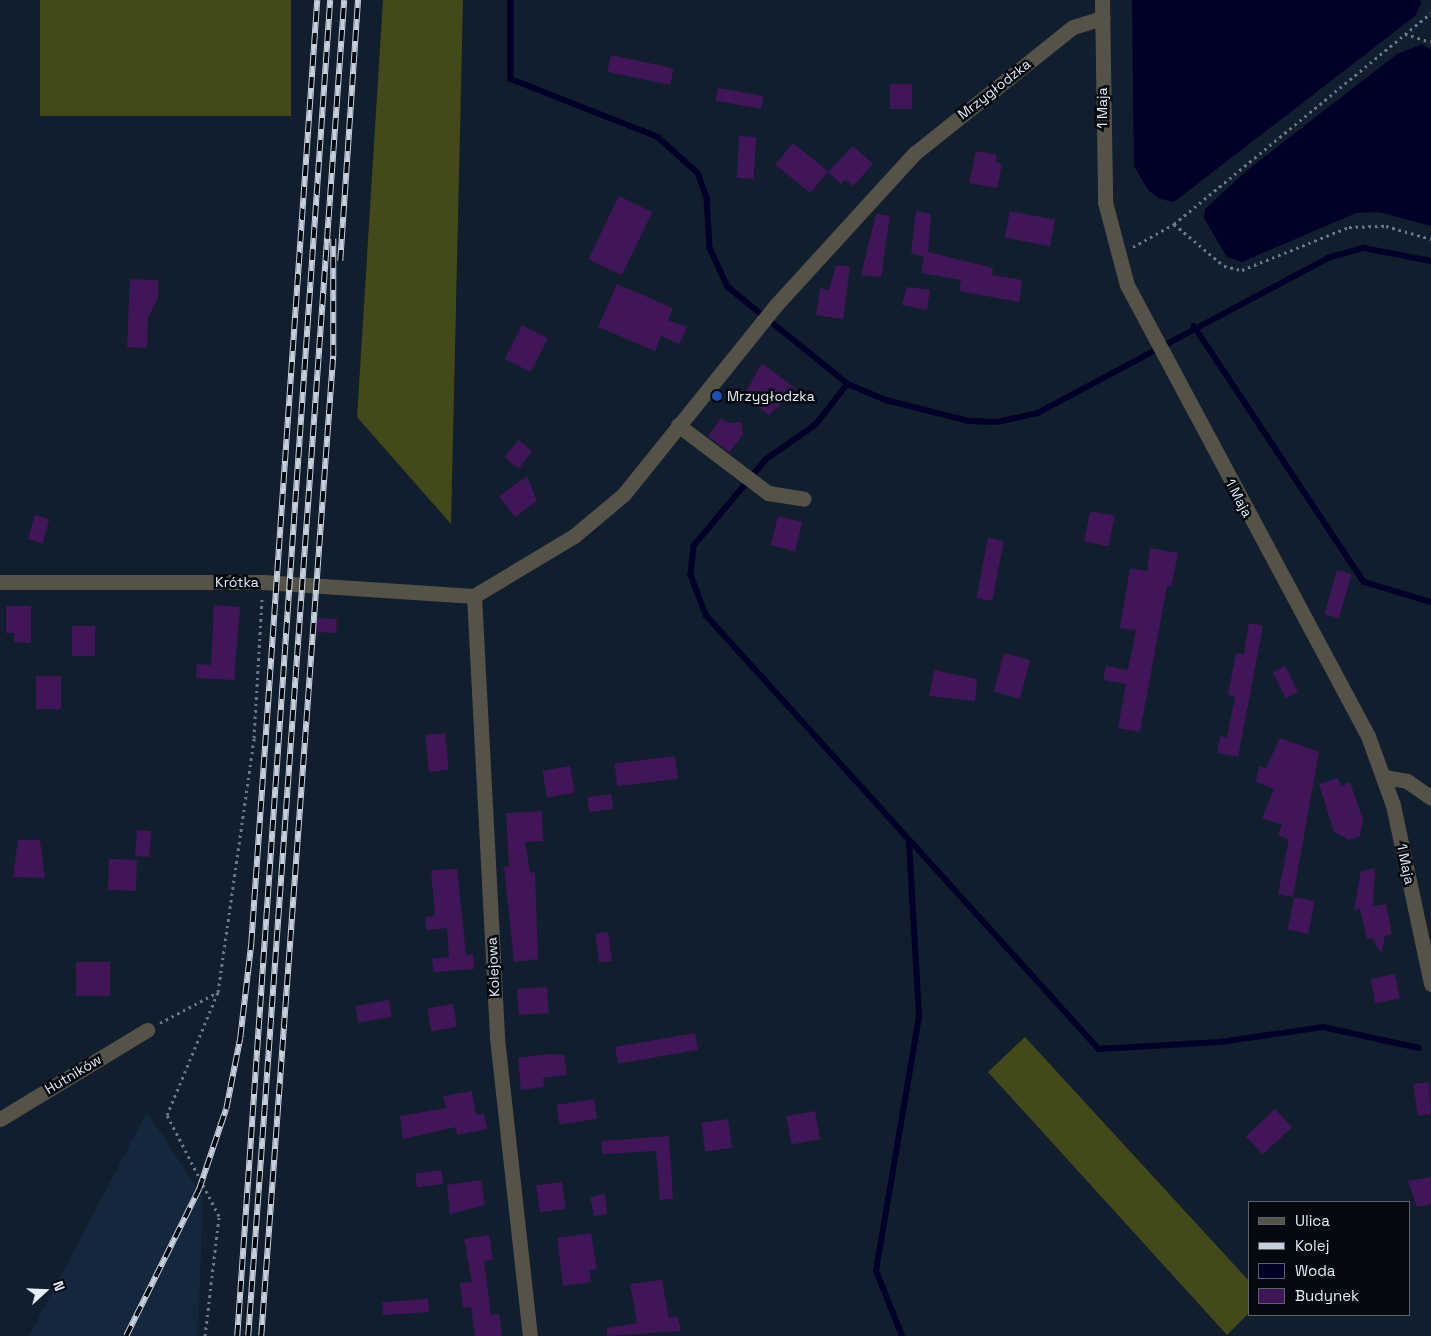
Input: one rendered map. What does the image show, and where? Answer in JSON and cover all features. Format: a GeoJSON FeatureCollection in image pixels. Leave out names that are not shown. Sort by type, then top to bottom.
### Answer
{"type":"FeatureCollection","features":[{"type":"Feature","properties":{"kind":"street","name":"1 Maja"},"geometry":{"type":"LineString","coordinates":[[1102,0],[1102,175],[1117,255],[1143,321],[1368,736],[1385,777],[1431,984]]}},
{"type":"Feature","properties":{"kind":"street","name":"Mrzygłodzka"},"geometry":{"type":"LineString","coordinates":[[474,596],[592,523],[624,494],[776,305],[915,153],[1073,27],[1103,18]]}},
{"type":"Feature","properties":{"kind":"street"},"geometry":{"type":"LineString","coordinates":[[678,425],[750,479],[779,498],[804,499]]}},
{"type":"Feature","properties":{"kind":"street","name":"Krótka"},"geometry":{"type":"LineString","coordinates":[[0,582],[263,582],[474,596]]}},
{"type":"Feature","properties":{"kind":"street","name":"Kolejowa"},"geometry":{"type":"LineString","coordinates":[[474,596],[497,1038],[530,1336]]}},
{"type":"Feature","properties":{"kind":"street"},"geometry":{"type":"LineString","coordinates":[[1385,777],[1407,781],[1431,798]]}},
{"type":"Feature","properties":{"kind":"street","name":"Hutników"},"geometry":{"type":"LineString","coordinates":[[0,1119],[147,1030]]}},
{"type":"Feature","properties":{"kind":"path"},"geometry":{"type":"LineString","coordinates":[[1117,255],[1174,224],[1431,13]]}},
{"type":"Feature","properties":{"kind":"path"},"geometry":{"type":"LineString","coordinates":[[1405,34],[1431,42]]}},
{"type":"Feature","properties":{"kind":"path"},"geometry":{"type":"LineString","coordinates":[[1174,224],[1224,266],[1242,270],[1350,227],[1386,226],[1431,239]]}},
{"type":"Feature","properties":{"kind":"path"},"geometry":{"type":"LineString","coordinates":[[205,1336],[219,1216],[167,1115],[218,992],[254,738],[263,582]]}},
{"type":"Feature","properties":{"kind":"path"},"geometry":{"type":"LineString","coordinates":[[147,1030],[218,992]]}},
{"type":"Feature","properties":{"kind":"shaded area"},"geometry":{"type":"Polygon","coordinates":[[[147,1112],[203,1197],[198,1336],[29,1336],[147,1112]]]}},
{"type":"Feature","properties":{"kind":"green space"},"geometry":{"type":"Polygon","coordinates":[[[40,0],[291,0],[291,116],[40,116],[40,0]]]}},
{"type":"Feature","properties":{"kind":"green space"},"geometry":{"type":"Polygon","coordinates":[[[383,0],[463,0],[451,524],[357,417],[383,0]]]}},
{"type":"Feature","properties":{"kind":"green space"},"geometry":{"type":"Polygon","coordinates":[[[1025,1037],[1248,1280],[1248,1314],[1227,1335],[988,1072],[1025,1037]]]}},
{"type":"Feature","properties":{"kind":"water"},"geometry":{"type":"Polygon","coordinates":[[[1132,0],[1420,0],[1421,4],[1415,16],[1174,202],[1160,199],[1148,190],[1134,166],[1132,0]]]}},
{"type":"Feature","properties":{"kind":"water"},"geometry":{"type":"Polygon","coordinates":[[[1422,44],[1431,50],[1431,226],[1379,212],[1356,213],[1242,262],[1227,257],[1204,218],[1205,209],[1245,172],[1397,54],[1422,44]]]}},
{"type":"Feature","properties":{"kind":"building"},"geometry":{"type":"Polygon","coordinates":[[[611,55],[674,68],[670,85],[607,72],[611,55]]]}},
{"type":"Feature","properties":{"kind":"building"},"geometry":{"type":"Polygon","coordinates":[[[890,84],[912,84],[912,109],[890,109],[890,84]]]}},
{"type":"Feature","properties":{"kind":"building"},"geometry":{"type":"Polygon","coordinates":[[[718,88],[763,96],[761,109],[716,101],[718,88]]]}},
{"type":"Feature","properties":{"kind":"building"},"geometry":{"type":"Polygon","coordinates":[[[739,136],[756,137],[754,179],[737,178],[739,136]]]}},
{"type":"Feature","properties":{"kind":"building"},"geometry":{"type":"Polygon","coordinates":[[[793,143],[828,171],[810,193],[775,165],[793,143]]]}},
{"type":"Feature","properties":{"kind":"building"},"geometry":{"type":"Polygon","coordinates":[[[853,146],[873,164],[853,186],[845,179],[841,184],[828,172],[853,146]]]}},
{"type":"Feature","properties":{"kind":"building"},"geometry":{"type":"Polygon","coordinates":[[[976,151],[997,155],[995,162],[1002,164],[997,188],[969,183],[976,151]]]}},
{"type":"Feature","properties":{"kind":"building"},"geometry":{"type":"Polygon","coordinates":[[[619,196],[652,212],[622,275],[588,259],[619,196]]]}},
{"type":"Feature","properties":{"kind":"building"},"geometry":{"type":"Polygon","coordinates":[[[916,211],[931,214],[928,252],[993,268],[992,275],[1022,280],[1019,302],[959,291],[961,280],[921,273],[924,257],[911,253],[916,211]]]}},
{"type":"Feature","properties":{"kind":"building"},"geometry":{"type":"Polygon","coordinates":[[[1010,211],[1055,220],[1050,246],[1005,238],[1010,211]]]}},
{"type":"Feature","properties":{"kind":"building"},"geometry":{"type":"Polygon","coordinates":[[[876,214],[890,216],[881,277],[861,275],[876,214]]]}},
{"type":"Feature","properties":{"kind":"building"},"geometry":{"type":"Polygon","coordinates":[[[836,265],[850,267],[843,319],[816,315],[820,288],[829,290],[836,265]]]}},
{"type":"Feature","properties":{"kind":"building"},"geometry":{"type":"Polygon","coordinates":[[[130,279],[158,280],[158,298],[148,317],[147,348],[127,347],[130,279]]]}},
{"type":"Feature","properties":{"kind":"building"},"geometry":{"type":"Polygon","coordinates":[[[617,284],[673,308],[668,320],[687,327],[679,344],[661,336],[655,351],[598,327],[617,284]]]}},
{"type":"Feature","properties":{"kind":"building"},"geometry":{"type":"Polygon","coordinates":[[[907,287],[930,290],[927,310],[902,305],[907,287]]]}},
{"type":"Feature","properties":{"kind":"building"},"geometry":{"type":"Polygon","coordinates":[[[522,325],[548,338],[531,372],[505,359],[522,325]]]}},
{"type":"Feature","properties":{"kind":"building"},"geometry":{"type":"Polygon","coordinates":[[[762,363],[796,389],[769,415],[744,395],[762,363]]]}},
{"type":"Feature","properties":{"kind":"building"},"geometry":{"type":"Polygon","coordinates":[[[721,418],[728,423],[741,422],[743,435],[729,452],[708,436],[721,418]]]}},
{"type":"Feature","properties":{"kind":"building"},"geometry":{"type":"Polygon","coordinates":[[[518,440],[532,451],[519,468],[504,457],[518,440]]]}},
{"type":"Feature","properties":{"kind":"building"},"geometry":{"type":"Polygon","coordinates":[[[527,476],[537,501],[515,517],[499,496],[527,476]]]}},
{"type":"Feature","properties":{"kind":"building"},"geometry":{"type":"Polygon","coordinates":[[[1090,511],[1115,516],[1109,546],[1084,541],[1090,511]]]}},
{"type":"Feature","properties":{"kind":"building"},"geometry":{"type":"Polygon","coordinates":[[[35,515],[49,519],[43,543],[28,539],[35,515]]]}},
{"type":"Feature","properties":{"kind":"building"},"geometry":{"type":"Polygon","coordinates":[[[778,516],[802,522],[795,551],[771,545],[778,516]]]}},
{"type":"Feature","properties":{"kind":"building"},"geometry":{"type":"Polygon","coordinates":[[[988,538],[1004,541],[992,601],[976,598],[988,538]]]}},
{"type":"Feature","properties":{"kind":"building"},"geometry":{"type":"Polygon","coordinates":[[[1150,548],[1178,553],[1171,587],[1167,586],[1140,732],[1118,728],[1126,684],[1103,680],[1106,666],[1128,670],[1136,630],[1120,628],[1130,568],[1147,571],[1150,548]]]}},
{"type":"Feature","properties":{"kind":"building"},"geometry":{"type":"Polygon","coordinates":[[[1337,570],[1351,574],[1339,618],[1324,614],[1337,570]]]}},
{"type":"Feature","properties":{"kind":"building"},"geometry":{"type":"Polygon","coordinates":[[[214,605],[240,607],[234,680],[196,678],[197,664],[211,665],[214,605]]]}},
{"type":"Feature","properties":{"kind":"building"},"geometry":{"type":"Polygon","coordinates":[[[6,606],[31,606],[31,643],[14,642],[14,633],[6,633],[6,606]]]}},
{"type":"Feature","properties":{"kind":"building"},"geometry":{"type":"Polygon","coordinates":[[[317,618],[337,619],[336,633],[316,632],[317,618]]]}},
{"type":"Feature","properties":{"kind":"building"},"geometry":{"type":"Polygon","coordinates":[[[1249,623],[1263,626],[1238,757],[1217,753],[1220,736],[1227,738],[1235,696],[1228,695],[1236,653],[1244,654],[1249,623]]]}},
{"type":"Feature","properties":{"kind":"building"},"geometry":{"type":"Polygon","coordinates":[[[72,626],[95,626],[95,656],[72,656],[72,626]]]}},
{"type":"Feature","properties":{"kind":"building"},"geometry":{"type":"Polygon","coordinates":[[[1004,653],[1030,660],[1020,699],[994,692],[1004,653]]]}},
{"type":"Feature","properties":{"kind":"building"},"geometry":{"type":"Polygon","coordinates":[[[1285,666],[1298,692],[1286,698],[1273,672],[1285,666]]]}},
{"type":"Feature","properties":{"kind":"building"},"geometry":{"type":"Polygon","coordinates":[[[934,670],[977,679],[975,701],[929,696],[934,670]]]}},
{"type":"Feature","properties":{"kind":"building"},"geometry":{"type":"Polygon","coordinates":[[[36,676],[61,676],[61,709],[36,709],[36,676]]]}},
{"type":"Feature","properties":{"kind":"building"},"geometry":{"type":"Polygon","coordinates":[[[445,733],[449,770],[429,772],[425,735],[445,733]]]}},
{"type":"Feature","properties":{"kind":"building"},"geometry":{"type":"Polygon","coordinates":[[[1280,738],[1319,752],[1293,897],[1278,894],[1289,839],[1278,836],[1282,825],[1262,818],[1274,789],[1256,782],[1259,766],[1266,768],[1280,738]]]}},
{"type":"Feature","properties":{"kind":"building"},"geometry":{"type":"Polygon","coordinates":[[[675,756],[678,779],[617,786],[614,763],[675,756]]]}},
{"type":"Feature","properties":{"kind":"building"},"geometry":{"type":"Polygon","coordinates":[[[570,766],[575,793],[547,797],[542,771],[570,766]]]}},
{"type":"Feature","properties":{"kind":"building"},"geometry":{"type":"Polygon","coordinates":[[[1338,778],[1341,786],[1350,782],[1363,820],[1360,836],[1349,840],[1334,832],[1319,784],[1338,778]]]}},
{"type":"Feature","properties":{"kind":"building"},"geometry":{"type":"Polygon","coordinates":[[[611,794],[613,809],[589,812],[587,797],[611,794]]]}},
{"type":"Feature","properties":{"kind":"building"},"geometry":{"type":"Polygon","coordinates":[[[542,811],[543,841],[525,842],[530,873],[535,872],[538,959],[514,962],[504,867],[509,867],[506,813],[542,811]]]}},
{"type":"Feature","properties":{"kind":"building"},"geometry":{"type":"Polygon","coordinates":[[[137,830],[151,831],[149,857],[135,856],[137,830]]]}},
{"type":"Feature","properties":{"kind":"building"},"geometry":{"type":"Polygon","coordinates":[[[18,840],[40,840],[45,878],[13,877],[18,840]]]}},
{"type":"Feature","properties":{"kind":"building"},"geometry":{"type":"Polygon","coordinates":[[[109,859],[137,860],[136,891],[108,890],[109,859]]]}},
{"type":"Feature","properties":{"kind":"building"},"geometry":{"type":"Polygon","coordinates":[[[1375,868],[1373,906],[1386,904],[1392,934],[1385,936],[1381,953],[1372,938],[1367,939],[1360,909],[1354,910],[1361,871],[1375,868]]]}},
{"type":"Feature","properties":{"kind":"building"},"geometry":{"type":"Polygon","coordinates":[[[457,869],[466,955],[473,954],[474,969],[434,972],[432,959],[449,957],[447,928],[426,930],[425,917],[435,916],[431,870],[457,869]]]}},
{"type":"Feature","properties":{"kind":"building"},"geometry":{"type":"Polygon","coordinates":[[[1294,897],[1315,901],[1308,933],[1288,929],[1294,897]]]}},
{"type":"Feature","properties":{"kind":"building"},"geometry":{"type":"Polygon","coordinates":[[[608,932],[612,961],[599,963],[595,934],[608,932]]]}},
{"type":"Feature","properties":{"kind":"building"},"geometry":{"type":"Polygon","coordinates":[[[76,962],[110,962],[110,996],[76,996],[76,962]]]}},
{"type":"Feature","properties":{"kind":"building"},"geometry":{"type":"Polygon","coordinates":[[[1395,974],[1400,999],[1375,1003],[1370,979],[1395,974]]]}},
{"type":"Feature","properties":{"kind":"building"},"geometry":{"type":"Polygon","coordinates":[[[547,987],[549,1013],[519,1015],[517,989],[547,987]]]}},
{"type":"Feature","properties":{"kind":"building"},"geometry":{"type":"Polygon","coordinates":[[[389,1000],[392,1017],[358,1023],[356,1006],[389,1000]]]}},
{"type":"Feature","properties":{"kind":"building"},"geometry":{"type":"Polygon","coordinates":[[[453,1004],[457,1027],[431,1031],[427,1009],[453,1004]]]}},
{"type":"Feature","properties":{"kind":"building"},"geometry":{"type":"Polygon","coordinates":[[[695,1033],[698,1050],[618,1064],[615,1047],[695,1033]]]}},
{"type":"Feature","properties":{"kind":"building"},"geometry":{"type":"Polygon","coordinates":[[[549,1054],[564,1055],[567,1075],[543,1078],[544,1087],[521,1090],[518,1058],[549,1054]]]}},
{"type":"Feature","properties":{"kind":"building"},"geometry":{"type":"Polygon","coordinates":[[[1429,1082],[1431,1114],[1418,1116],[1413,1084],[1429,1082]]]}},
{"type":"Feature","properties":{"kind":"building"},"geometry":{"type":"Polygon","coordinates":[[[472,1091],[476,1115],[484,1114],[487,1129],[457,1135],[456,1127],[403,1139],[400,1116],[446,1108],[443,1096],[472,1091]]]}},
{"type":"Feature","properties":{"kind":"building"},"geometry":{"type":"Polygon","coordinates":[[[594,1099],[597,1119],[560,1125],[556,1105],[594,1099]]]}},
{"type":"Feature","properties":{"kind":"building"},"geometry":{"type":"Polygon","coordinates":[[[1275,1109],[1292,1127],[1263,1155],[1246,1136],[1275,1109]]]}},
{"type":"Feature","properties":{"kind":"building"},"geometry":{"type":"Polygon","coordinates":[[[815,1111],[820,1140],[791,1145],[786,1116],[815,1111]]]}},
{"type":"Feature","properties":{"kind":"building"},"geometry":{"type":"Polygon","coordinates":[[[728,1119],[732,1148],[705,1151],[701,1123],[728,1119]]]}},
{"type":"Feature","properties":{"kind":"building"},"geometry":{"type":"Polygon","coordinates":[[[669,1136],[673,1199],[660,1200],[656,1151],[602,1154],[602,1141],[669,1136]]]}},
{"type":"Feature","properties":{"kind":"building"},"geometry":{"type":"Polygon","coordinates":[[[441,1170],[443,1184],[417,1187],[415,1174],[441,1170]]]}},
{"type":"Feature","properties":{"kind":"building"},"geometry":{"type":"Polygon","coordinates":[[[1431,1177],[1431,1204],[1417,1207],[1408,1181],[1431,1177]]]}},
{"type":"Feature","properties":{"kind":"building"},"geometry":{"type":"Polygon","coordinates":[[[481,1180],[485,1205],[450,1214],[447,1185],[481,1180]]]}},
{"type":"Feature","properties":{"kind":"building"},"geometry":{"type":"Polygon","coordinates":[[[562,1182],[566,1209],[540,1212],[536,1186],[562,1182]]]}},
{"type":"Feature","properties":{"kind":"building"},"geometry":{"type":"Polygon","coordinates":[[[605,1194],[607,1214],[594,1216],[590,1197],[605,1194]]]}},
{"type":"Feature","properties":{"kind":"building"},"geometry":{"type":"Polygon","coordinates":[[[591,1233],[597,1269],[589,1270],[591,1282],[563,1286],[557,1238],[591,1233]]]}},
{"type":"Feature","properties":{"kind":"building"},"geometry":{"type":"Polygon","coordinates":[[[489,1235],[493,1260],[484,1261],[491,1315],[499,1314],[502,1336],[475,1336],[471,1307],[463,1308],[460,1283],[472,1282],[464,1239],[489,1235]]]}},
{"type":"Feature","properties":{"kind":"building"},"geometry":{"type":"Polygon","coordinates":[[[662,1280],[669,1318],[678,1317],[681,1331],[607,1336],[607,1328],[637,1323],[630,1284],[662,1280]]]}},
{"type":"Feature","properties":{"kind":"building"},"geometry":{"type":"Polygon","coordinates":[[[428,1299],[429,1312],[383,1315],[382,1302],[428,1299]]]}},
{"type":"Feature","properties":{"kind":"waterway"},"geometry":{"type":"LineString","coordinates":[[511,0],[511,79],[658,137],[698,173],[707,198],[710,248],[728,287],[848,384],[886,400],[969,421],[997,422],[1038,413],[1328,258],[1364,248],[1431,261]]}},
{"type":"Feature","properties":{"kind":"waterway"},"geometry":{"type":"LineString","coordinates":[[1194,326],[1364,582],[1431,602]]}},
{"type":"Feature","properties":{"kind":"waterway"},"geometry":{"type":"LineString","coordinates":[[848,384],[816,425],[766,460],[694,546],[691,575],[706,615],[1099,1049],[1220,1042],[1323,1027],[1419,1048]]}},
{"type":"Feature","properties":{"kind":"waterway"},"geometry":{"type":"LineString","coordinates":[[902,1336],[876,1271],[919,1016],[909,843]]}},
{"type":"Feature","properties":{"kind":"railway"},"geometry":{"type":"LineString","coordinates":[[126,1336],[199,1189],[226,1109],[240,1038],[251,944],[317,0]]}},
{"type":"Feature","properties":{"kind":"railway"},"geometry":{"type":"LineString","coordinates":[[237,1336],[330,0]]}},
{"type":"Feature","properties":{"kind":"railway"},"geometry":{"type":"LineString","coordinates":[[248,1336],[344,0]]}},
{"type":"Feature","properties":{"kind":"railway"},"geometry":{"type":"LineString","coordinates":[[340,261],[358,0]]}},
{"type":"Feature","properties":{"kind":"railway"},"geometry":{"type":"LineString","coordinates":[[261,1336],[333,356],[333,239]]}},
{"type":"Feature","properties":{"kind":"place","name":"Mrzygłodzka"},"geometry":{"type":"Point","coordinates":[717,396]}}]}
